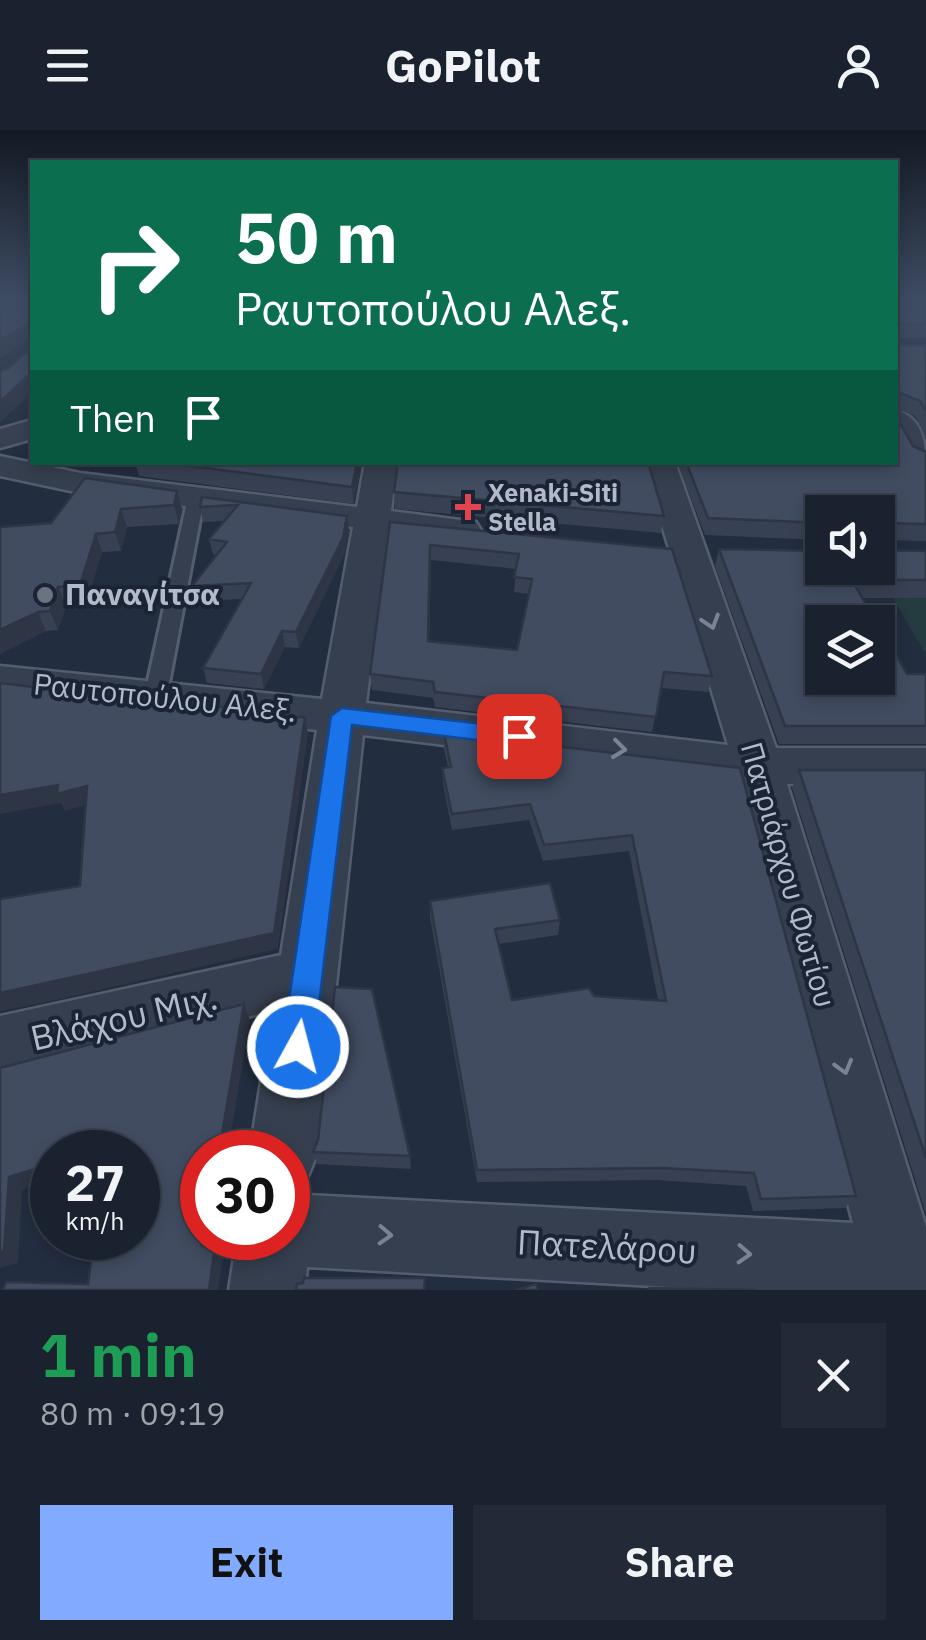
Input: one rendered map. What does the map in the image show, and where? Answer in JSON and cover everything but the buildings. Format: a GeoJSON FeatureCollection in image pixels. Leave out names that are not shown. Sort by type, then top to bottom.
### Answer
{"type":"FeatureCollection","features":[{"type":"Feature","properties":{"kind":"street"},"geometry":{"type":"LineString","coordinates":[[0,439],[30,430]]}},
{"type":"Feature","properties":{"kind":"street"},"geometry":{"type":"LineString","coordinates":[[0,448],[30,445]]}},
{"type":"Feature","properties":{"kind":"street"},"geometry":{"type":"LineString","coordinates":[[287,1130],[342,716],[381,465]]}},
{"type":"Feature","properties":{"kind":"street","name":"Πατριάρχου Φωτίου"},"geometry":{"type":"LineString","coordinates":[[660,465],[758,766],[911,1272]]}},
{"type":"Feature","properties":{"kind":"street"},"geometry":{"type":"LineString","coordinates":[[0,466],[80,483],[489,533]]}},
{"type":"Feature","properties":{"kind":"street","name":"Ραυτοπούλου Αλεξ."},"geometry":{"type":"LineString","coordinates":[[0,681],[342,716],[758,766],[926,766]]}},
{"type":"Feature","properties":{"kind":"street","name":"Βλάχου Μιχ."},"geometry":{"type":"LineString","coordinates":[[0,1046],[307,976]]}},
{"type":"Feature","properties":{"kind":"street","name":"Πατελάρου"},"geometry":{"type":"LineString","coordinates":[[310,1231],[911,1272]]}},
{"type":"Feature","properties":{"kind":"street"},"geometry":{"type":"LineString","coordinates":[[267,1290],[271,1260]]}},
{"type":"Feature","properties":{"kind":"lane"},"geometry":{"type":"LineString","coordinates":[[155,699],[196,498]]}},
{"type":"Feature","properties":{"kind":"green space"},"geometry":{"type":"Polygon","coordinates":[[[893,598],[926,598],[926,655],[893,598]]]}},
{"type":"Feature","properties":{"kind":"place","name":"Xenaki-Siti Stella"},"geometry":{"type":"Point","coordinates":[468,507]}},
{"type":"Feature","properties":{"kind":"place","name":"Παναγίτσα"},"geometry":{"type":"Point","coordinates":[45,595]}},
{"type":"Feature","properties":{"kind":"route"},"geometry":{"type":"LineString","coordinates":[[298,1047],[342,716],[519,736]]}}]}
